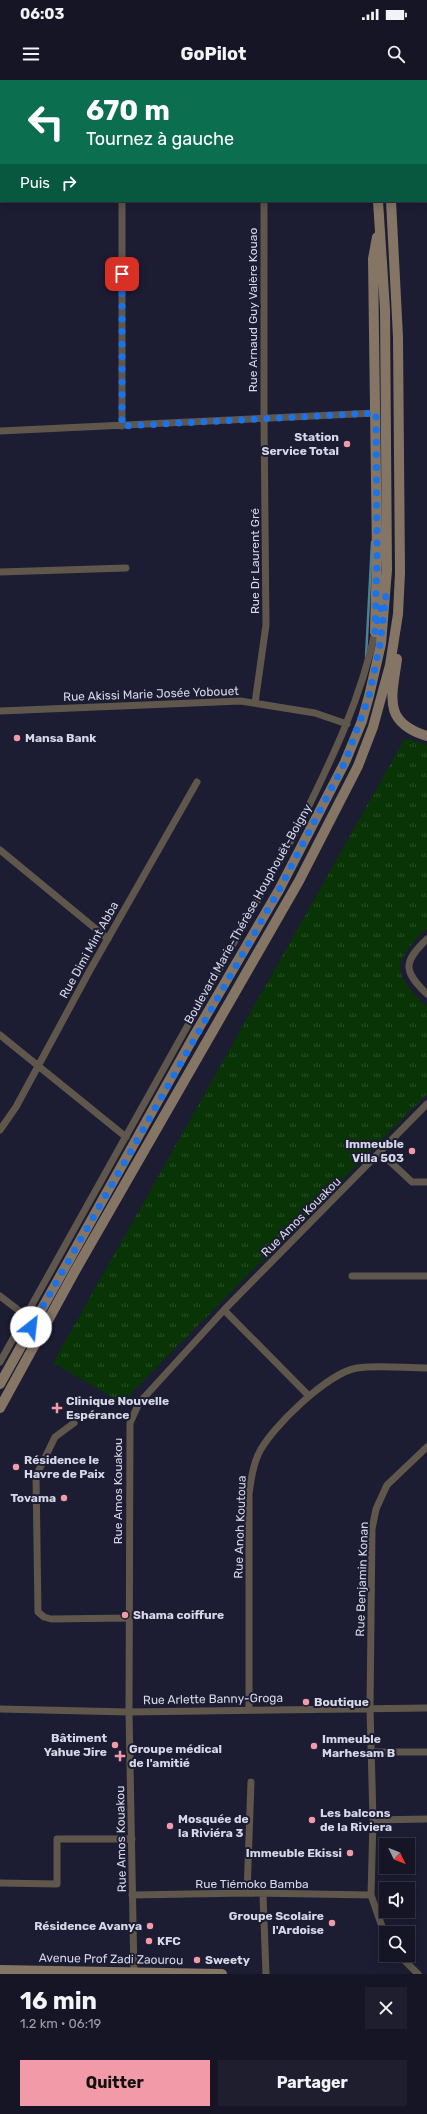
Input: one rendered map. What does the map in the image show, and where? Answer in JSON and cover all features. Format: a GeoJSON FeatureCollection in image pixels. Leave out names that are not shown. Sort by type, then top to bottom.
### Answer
{"type":"FeatureCollection","features":[{"type":"Feature","properties":{"kind":"main road","name":"Boulevard Marie-Thérèse Houphouët-Boigny"},"geometry":{"type":"LineString","coordinates":[[0,1384],[190,1043],[279,890],[345,762],[369,696],[379,651],[386,596],[385,309],[378,202]]}},
{"type":"Feature","properties":{"kind":"main road","name":"Boulevard Marie-Thérèse Houphouët-Boigny"},"geometry":{"type":"LineString","coordinates":[[0,1408],[75,1271],[299,881],[358,766],[373,727],[390,665],[398,614],[400,565],[398,337],[391,202]]}},
{"type":"Feature","properties":{"kind":"main road"},"geometry":{"type":"LineString","coordinates":[[375,632],[377,556],[373,260],[380,221]]}},
{"type":"Feature","properties":{"kind":"main road"},"geometry":{"type":"LineString","coordinates":[[398,614],[401,633],[392,690],[393,710],[404,726],[427,736]]}},
{"type":"Feature","properties":{"kind":"main road","name":"Avenue Prof Zadi Zaourou"},"geometry":{"type":"LineString","coordinates":[[0,1970],[56,1973],[222,1974]]}},
{"type":"Feature","properties":{"kind":"street"},"geometry":{"type":"LineString","coordinates":[[122,202],[122,426]]}},
{"type":"Feature","properties":{"kind":"street","name":"Rue Arnaud Guy Valère Kouao"},"geometry":{"type":"LineString","coordinates":[[264,202],[264,418]]}},
{"type":"Feature","properties":{"kind":"street"},"geometry":{"type":"LineString","coordinates":[[0,431],[376,413]]}},
{"type":"Feature","properties":{"kind":"street","name":"Rue Dr Laurent Gré"},"geometry":{"type":"LineString","coordinates":[[255,703],[266,625],[264,418]]}},
{"type":"Feature","properties":{"kind":"street"},"geometry":{"type":"LineString","coordinates":[[0,572],[126,568]]}},
{"type":"Feature","properties":{"kind":"street"},"geometry":{"type":"LineString","coordinates":[[0,1362],[24,1314],[126,1137],[299,826],[334,756],[348,724],[361,689],[378,617],[386,596]]}},
{"type":"Feature","properties":{"kind":"street","name":"Rue Akissi Marie Josée Yobouet"},"geometry":{"type":"LineString","coordinates":[[0,711],[205,702],[255,703],[315,713],[348,724]]}},
{"type":"Feature","properties":{"kind":"street","name":"Rue Dimi Mint Abba"},"geometry":{"type":"LineString","coordinates":[[0,1130],[16,1107],[108,939],[197,782]]}},
{"type":"Feature","properties":{"kind":"street"},"geometry":{"type":"LineString","coordinates":[[0,850],[108,939]]}},
{"type":"Feature","properties":{"kind":"street"},"geometry":{"type":"LineString","coordinates":[[427,939],[412,955],[408,968],[412,978],[427,994]]}},
{"type":"Feature","properties":{"kind":"street"},"geometry":{"type":"LineString","coordinates":[[0,1035],[126,1137]]}},
{"type":"Feature","properties":{"kind":"street","name":"Rue Amos Kouakou"},"geometry":{"type":"LineString","coordinates":[[134,1973],[129,1712],[130,1422],[139,1403],[224,1310],[427,1104]]}},
{"type":"Feature","properties":{"kind":"street"},"geometry":{"type":"LineString","coordinates":[[381,1152],[412,1182],[427,1182]]}},
{"type":"Feature","properties":{"kind":"street"},"geometry":{"type":"LineString","coordinates":[[352,1276],[427,1276]]}},
{"type":"Feature","properties":{"kind":"street"},"geometry":{"type":"LineString","coordinates":[[0,1296],[24,1314]]}},
{"type":"Feature","properties":{"kind":"street"},"geometry":{"type":"LineString","coordinates":[[224,1310],[309,1396]]}},
{"type":"Feature","properties":{"kind":"street","name":"Rue Anoh Koutoua"},"geometry":{"type":"LineString","coordinates":[[249,1709],[249,1494],[251,1474],[258,1454],[273,1434],[309,1396],[336,1375],[356,1368],[427,1368]]}},
{"type":"Feature","properties":{"kind":"street"},"geometry":{"type":"LineString","coordinates":[[74,1424],[55,1437],[36,1476],[38,1612],[44,1618],[51,1619],[129,1618]]}},
{"type":"Feature","properties":{"kind":"street","name":"Rue Benjamin Konan"},"geometry":{"type":"LineString","coordinates":[[371,1895],[373,1820],[370,1708],[372,1529],[376,1510],[387,1485],[427,1447]]}},
{"type":"Feature","properties":{"kind":"street","name":"Rue Arlette Banny-Groga"},"geometry":{"type":"LineString","coordinates":[[0,1709],[129,1712],[249,1709],[427,1708]]}},
{"type":"Feature","properties":{"kind":"street"},"geometry":{"type":"LineString","coordinates":[[371,1752],[427,1752]]}},
{"type":"Feature","properties":{"kind":"street"},"geometry":{"type":"LineString","coordinates":[[247,1894],[251,1782]]}},
{"type":"Feature","properties":{"kind":"street"},"geometry":{"type":"LineString","coordinates":[[373,1820],[427,1819]]}},
{"type":"Feature","properties":{"kind":"street"},"geometry":{"type":"LineString","coordinates":[[0,1883],[57,1884],[57,1839],[132,1839]]}},
{"type":"Feature","properties":{"kind":"street","name":"Rue Tiémoko Bamba"},"geometry":{"type":"LineString","coordinates":[[132,1895],[371,1895]]}},
{"type":"Feature","properties":{"kind":"street"},"geometry":{"type":"LineString","coordinates":[[263,1895],[266,1974]]}},
{"type":"Feature","properties":{"kind":"street"},"geometry":{"type":"LineString","coordinates":[[371,1895],[382,1926]]}},
{"type":"Feature","properties":{"kind":"street"},"geometry":{"type":"LineString","coordinates":[[406,1962],[418,1974]]}},
{"type":"Feature","properties":{"kind":"green space"},"geometry":{"type":"Polygon","coordinates":[[[405,738],[427,745],[427,928],[407,950],[400,967],[406,984],[427,1007],[427,1094],[132,1392],[126,1405],[53,1363],[405,738]]]}},
{"type":"Feature","properties":{"kind":"waterway"},"geometry":{"type":"LineString","coordinates":[[366,657],[372,542]]}},
{"type":"Feature","properties":{"kind":"place","name":"Station Service Total"},"geometry":{"type":"Point","coordinates":[347,444]}},
{"type":"Feature","properties":{"kind":"place","name":"Mansa Bank"},"geometry":{"type":"Point","coordinates":[17,738]}},
{"type":"Feature","properties":{"kind":"place","name":"Immeuble Villa 503"},"geometry":{"type":"Point","coordinates":[412,1151]}},
{"type":"Feature","properties":{"kind":"place","name":"Clinique Nouvelle Espérance"},"geometry":{"type":"Point","coordinates":[57,1408]}},
{"type":"Feature","properties":{"kind":"place","name":"Résidence le Havre de Paix"},"geometry":{"type":"Point","coordinates":[16,1467]}},
{"type":"Feature","properties":{"kind":"place","name":"Tovama"},"geometry":{"type":"Point","coordinates":[64,1498]}},
{"type":"Feature","properties":{"kind":"place","name":"Shama coiffure"},"geometry":{"type":"Point","coordinates":[125,1615]}},
{"type":"Feature","properties":{"kind":"place","name":"Boutique"},"geometry":{"type":"Point","coordinates":[306,1702]}},
{"type":"Feature","properties":{"kind":"place","name":"Bâtiment Yahue Jire"},"geometry":{"type":"Point","coordinates":[115,1745]}},
{"type":"Feature","properties":{"kind":"place","name":"Immeuble Marhesam B"},"geometry":{"type":"Point","coordinates":[314,1746]}},
{"type":"Feature","properties":{"kind":"place","name":"Groupe médical de l'amitié"},"geometry":{"type":"Point","coordinates":[120,1756]}},
{"type":"Feature","properties":{"kind":"place","name":"Les balcons de la Riviera"},"geometry":{"type":"Point","coordinates":[312,1820]}},
{"type":"Feature","properties":{"kind":"place","name":"Mosquée de la Riviéra 3"},"geometry":{"type":"Point","coordinates":[170,1826]}},
{"type":"Feature","properties":{"kind":"place","name":"Immeuble Ekissi"},"geometry":{"type":"Point","coordinates":[350,1853]}},
{"type":"Feature","properties":{"kind":"place","name":"Groupe Scolaire l'Ardoise"},"geometry":{"type":"Point","coordinates":[332,1923]}},
{"type":"Feature","properties":{"kind":"place","name":"Résidence Avanya"},"geometry":{"type":"Point","coordinates":[150,1926]}},
{"type":"Feature","properties":{"kind":"place","name":"KFC"},"geometry":{"type":"Point","coordinates":[149,1941]}},
{"type":"Feature","properties":{"kind":"place","name":"Sweety"},"geometry":{"type":"Point","coordinates":[197,1960]}},
{"type":"Feature","properties":{"kind":"route"},"geometry":{"type":"LineString","coordinates":[[31,1327],[194,1036],[279,890],[345,762],[362,721],[369,696],[378,659],[386,596],[378,617],[375,632],[377,556],[376,413],[122,426],[122,274]]}}]}
